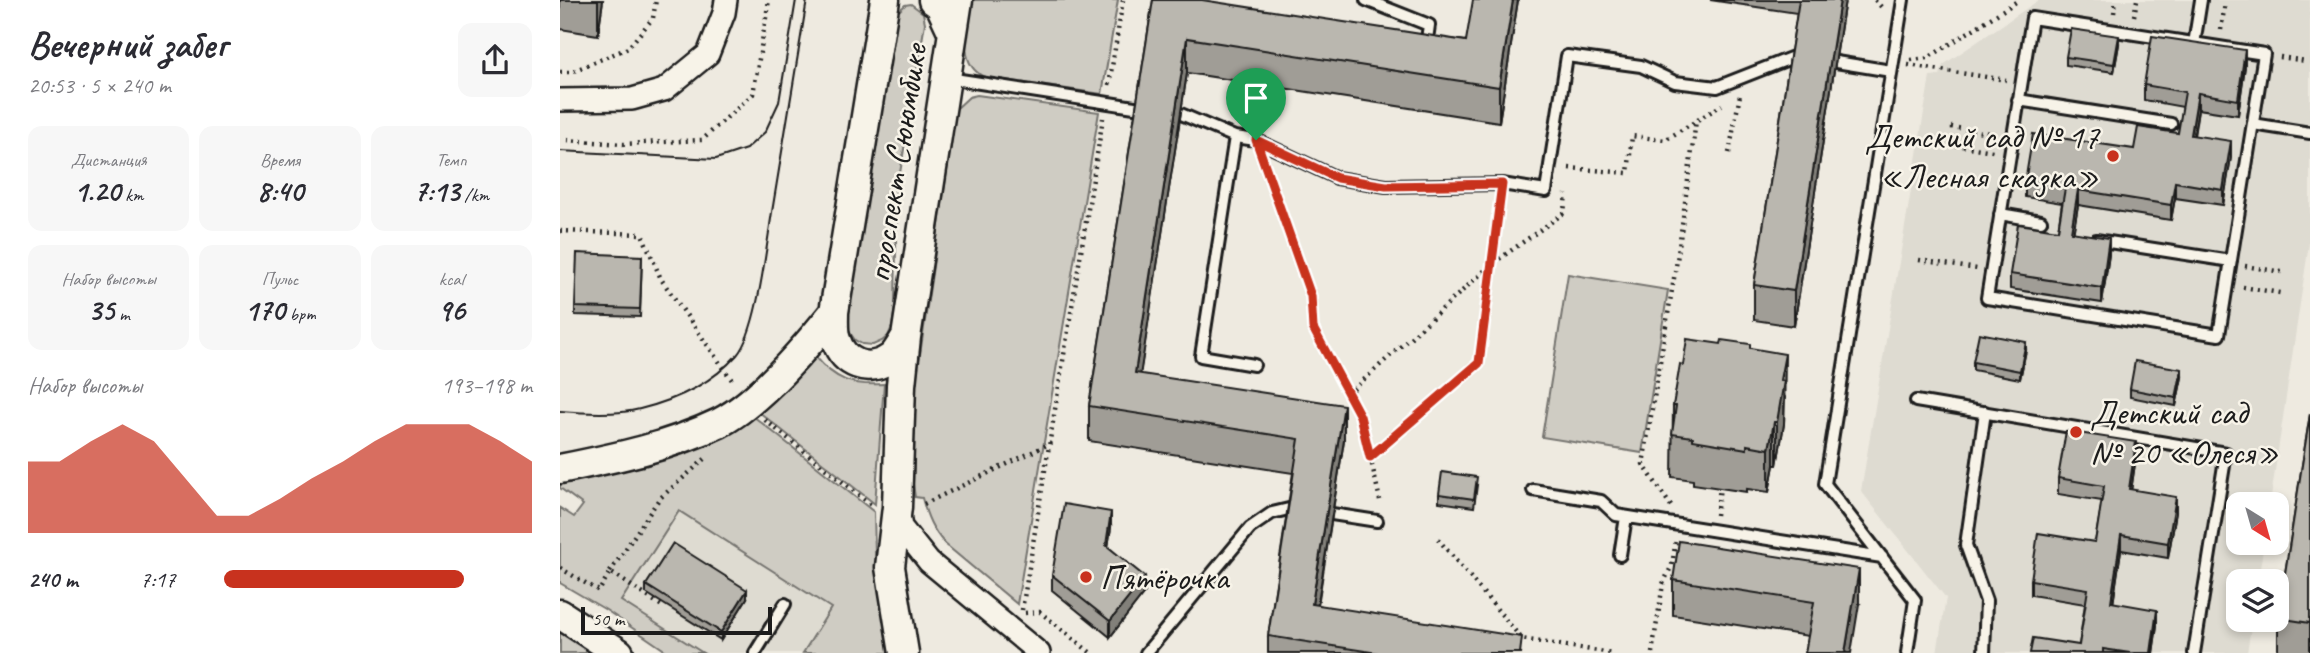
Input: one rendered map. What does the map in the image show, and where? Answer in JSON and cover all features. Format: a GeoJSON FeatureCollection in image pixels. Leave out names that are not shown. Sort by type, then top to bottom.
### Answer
{"type":"FeatureCollection","features":[{"type":"Feature","properties":{"kind":"main road"},"geometry":{"type":"LineString","coordinates":[[933,0],[940,5],[953,33]]}},
{"type":"Feature","properties":{"kind":"main road","name":"проспект Сююмбике"},"geometry":{"type":"LineString","coordinates":[[904,653],[890,568],[897,507],[901,385],[958,0]]}},
{"type":"Feature","properties":{"kind":"main road","name":"проспект Сююмбике"},"geometry":{"type":"LineString","coordinates":[[834,312],[888,3]]}},
{"type":"Feature","properties":{"kind":"main road"},"geometry":{"type":"LineString","coordinates":[[834,312],[835,338],[842,354],[855,364],[874,366],[891,358],[906,337]]}},
{"type":"Feature","properties":{"kind":"main road"},"geometry":{"type":"LineString","coordinates":[[560,469],[635,454],[720,422],[748,403],[804,349],[834,312]]}},
{"type":"Feature","properties":{"kind":"main road"},"geometry":{"type":"LineString","coordinates":[[560,614],[620,653]]}},
{"type":"Feature","properties":{"kind":"street"},"geometry":{"type":"LineString","coordinates":[[560,100],[632,99],[664,90],[708,54],[724,13],[726,0]]}},
{"type":"Feature","properties":{"kind":"street"},"geometry":{"type":"LineString","coordinates":[[897,507],[901,527],[929,562],[1039,653]]}},
{"type":"Feature","properties":{"kind":"lane"},"geometry":{"type":"LineString","coordinates":[[1366,0],[1429,25],[1425,53]]}},
{"type":"Feature","properties":{"kind":"lane"},"geometry":{"type":"LineString","coordinates":[[1903,0],[1825,484],[1915,600],[1907,653]]}},
{"type":"Feature","properties":{"kind":"lane"},"geometry":{"type":"LineString","coordinates":[[2194,44],[2200,0]]}},
{"type":"Feature","properties":{"kind":"lane"},"geometry":{"type":"LineString","coordinates":[[2032,18],[2218,47],[2264,54],[2219,335],[1987,298],[2032,18]]}},
{"type":"Feature","properties":{"kind":"lane"},"geometry":{"type":"LineString","coordinates":[[1181,114],[1235,137],[1256,140],[1337,178],[1386,186],[1502,184],[1546,191],[1567,57],[1641,66],[1675,82],[1717,87],[1796,56]]}},
{"type":"Feature","properties":{"kind":"lane"},"geometry":{"type":"LineString","coordinates":[[1836,62],[1892,67]]}},
{"type":"Feature","properties":{"kind":"lane"},"geometry":{"type":"LineString","coordinates":[[945,77],[1141,108]]}},
{"type":"Feature","properties":{"kind":"lane"},"geometry":{"type":"LineString","coordinates":[[2018,100],[2171,124]]}},
{"type":"Feature","properties":{"kind":"lane"},"geometry":{"type":"LineString","coordinates":[[2253,124],[2310,133]]}},
{"type":"Feature","properties":{"kind":"lane"},"geometry":{"type":"LineString","coordinates":[[1235,137],[1201,356],[1254,365]]}},
{"type":"Feature","properties":{"kind":"lane"},"geometry":{"type":"LineString","coordinates":[[2000,214],[2041,221]]}},
{"type":"Feature","properties":{"kind":"lane"},"geometry":{"type":"LineString","coordinates":[[2080,237],[2231,262]]}},
{"type":"Feature","properties":{"kind":"lane"},"geometry":{"type":"LineString","coordinates":[[1916,401],[2226,453],[2194,653]]}},
{"type":"Feature","properties":{"kind":"lane"},"geometry":{"type":"LineString","coordinates":[[1984,653],[1986,600],[1966,545],[1985,412]]}},
{"type":"Feature","properties":{"kind":"lane"},"geometry":{"type":"LineString","coordinates":[[1533,489],[1601,501],[1616,516],[1882,557]]}},
{"type":"Feature","properties":{"kind":"lane"},"geometry":{"type":"LineString","coordinates":[[1146,653],[1251,528],[1272,513],[1293,508]]}},
{"type":"Feature","properties":{"kind":"lane"},"geometry":{"type":"LineString","coordinates":[[1332,514],[1377,521]]}},
{"type":"Feature","properties":{"kind":"lane"},"geometry":{"type":"LineString","coordinates":[[1620,555],[1626,517]]}},
{"type":"Feature","properties":{"kind":"lane"},"geometry":{"type":"LineString","coordinates":[[754,653],[785,604]]}},
{"type":"Feature","properties":{"kind":"path"},"geometry":{"type":"LineString","coordinates":[[560,72],[571,72],[628,48],[653,18],[656,0]]}},
{"type":"Feature","properties":{"kind":"path"},"geometry":{"type":"LineString","coordinates":[[567,140],[623,144],[702,140],[753,93],[769,0]]}},
{"type":"Feature","properties":{"kind":"path"},"geometry":{"type":"LineString","coordinates":[[1022,617],[1123,0]]}},
{"type":"Feature","properties":{"kind":"path"},"geometry":{"type":"LineString","coordinates":[[1892,67],[1928,58],[2019,0]]}},
{"type":"Feature","properties":{"kind":"path"},"geometry":{"type":"LineString","coordinates":[[2218,47],[2225,3]]}},
{"type":"Feature","properties":{"kind":"path"},"geometry":{"type":"LineString","coordinates":[[2264,54],[2306,61]]}},
{"type":"Feature","properties":{"kind":"path"},"geometry":{"type":"LineString","coordinates":[[1892,67],[2021,83]]}},
{"type":"Feature","properties":{"kind":"path"},"geometry":{"type":"LineString","coordinates":[[1729,153],[1744,77]]}},
{"type":"Feature","properties":{"kind":"path"},"geometry":{"type":"LineString","coordinates":[[1567,178],[1569,167],[1628,173],[1632,136],[1665,140],[1740,94]]}},
{"type":"Feature","properties":{"kind":"path"},"geometry":{"type":"LineString","coordinates":[[1652,653],[1663,584],[1672,565],[1679,519],[1643,464],[1678,254],[1696,121]]}},
{"type":"Feature","properties":{"kind":"path"},"geometry":{"type":"LineString","coordinates":[[1951,127],[2013,136]]}},
{"type":"Feature","properties":{"kind":"path"},"geometry":{"type":"LineString","coordinates":[[1256,140],[1311,296],[1313,328],[1360,416],[1380,500]]}},
{"type":"Feature","properties":{"kind":"path"},"geometry":{"type":"LineString","coordinates":[[1949,144],[2010,153]]}},
{"type":"Feature","properties":{"kind":"path"},"geometry":{"type":"LineString","coordinates":[[1370,457],[1479,363],[1502,184]]}},
{"type":"Feature","properties":{"kind":"path"},"geometry":{"type":"LineString","coordinates":[[1348,394],[1492,264],[1564,213],[1566,190]]}},
{"type":"Feature","properties":{"kind":"path"},"geometry":{"type":"LineString","coordinates":[[560,231],[642,234],[661,279],[738,389]]}},
{"type":"Feature","properties":{"kind":"path"},"geometry":{"type":"LineString","coordinates":[[1919,260],[1991,272]]}},
{"type":"Feature","properties":{"kind":"path"},"geometry":{"type":"LineString","coordinates":[[2231,262],[2282,272]]}},
{"type":"Feature","properties":{"kind":"path"},"geometry":{"type":"LineString","coordinates":[[2228,284],[2280,293]]}},
{"type":"Feature","properties":{"kind":"path"},"geometry":{"type":"LineString","coordinates":[[757,414],[897,507],[1051,443]]}},
{"type":"Feature","properties":{"kind":"path"},"geometry":{"type":"LineString","coordinates":[[756,425],[764,420]]}},
{"type":"Feature","properties":{"kind":"path"},"geometry":{"type":"LineString","coordinates":[[560,568],[599,591],[659,499],[690,470],[709,457]]}},
{"type":"Feature","properties":{"kind":"path"},"geometry":{"type":"LineString","coordinates":[[1713,531],[1720,488]]}},
{"type":"Feature","properties":{"kind":"path"},"geometry":{"type":"LineString","coordinates":[[1438,539],[1522,639],[1611,653]]}},
{"type":"Feature","properties":{"kind":"path"},"geometry":{"type":"LineString","coordinates":[[610,572],[662,606]]}},
{"type":"Feature","properties":{"kind":"shaded area"},"geometry":{"type":"Polygon","coordinates":[[[973,0],[1118,0],[1102,94],[984,77],[969,62],[967,53],[967,32],[973,0]]]}},
{"type":"Feature","properties":{"kind":"shaded area"},"geometry":{"type":"Polygon","coordinates":[[[2039,0],[2310,0],[2310,237],[2272,492],[2226,492],[2226,555],[2262,555],[2260,569],[2226,569],[2226,632],[2250,632],[2247,653],[1937,653],[1946,598],[1861,491],[1930,76],[1940,75],[1943,65],[2039,0]]]}},
{"type":"Feature","properties":{"kind":"shaded area"},"geometry":{"type":"Polygon","coordinates":[[[911,4],[923,13],[925,23],[897,191],[895,306],[892,327],[882,341],[873,345],[862,344],[855,340],[848,330],[846,319],[897,13],[905,5],[911,4]]]}},
{"type":"Feature","properties":{"kind":"shaded area"},"geometry":{"type":"Polygon","coordinates":[[[977,95],[1099,112],[1017,604],[945,544],[930,522],[922,498],[915,497],[913,484],[916,382],[956,109],[969,97],[977,95]]]}},
{"type":"Feature","properties":{"kind":"shaded area"},"geometry":{"type":"Polygon","coordinates":[[[1568,274],[1668,290],[1642,453],[1542,437],[1568,274]]]}},
{"type":"Feature","properties":{"kind":"shaded area"},"geometry":{"type":"Polygon","coordinates":[[[815,356],[830,371],[845,380],[863,384],[884,384],[875,504],[759,412],[815,356]]]}},
{"type":"Feature","properties":{"kind":"shaded area"},"geometry":{"type":"Polygon","coordinates":[[[753,416],[874,512],[875,554],[890,653],[803,653],[831,608],[679,511],[621,601],[703,653],[669,653],[606,610],[560,583],[560,508],[574,517],[583,505],[560,488],[560,479],[619,472],[648,465],[686,450],[753,416]]]}},
{"type":"Feature","properties":{"kind":"shaded area"},"geometry":{"type":"Polygon","coordinates":[[[678,511],[832,608],[803,653],[703,653],[621,601],[678,511]]]}},
{"type":"Feature","properties":{"kind":"shaded area"},"geometry":{"type":"Polygon","coordinates":[[[560,631],[595,653],[560,653],[560,631]]]}},
{"type":"Feature","properties":{"kind":"building"},"geometry":{"type":"Polygon","coordinates":[[[1153,0],[1202,0],[1466,41],[1473,0],[1513,0],[1499,87],[1187,38],[1135,373],[1344,405],[1312,604],[1522,637],[1520,653],[1378,653],[1268,636],[1299,439],[1089,406],[1153,0]]]}},
{"type":"Feature","properties":{"kind":"building"},"geometry":{"type":"Polygon","coordinates":[[[1799,0],[1840,0],[1794,291],[1754,285],[1799,0]]]}},
{"type":"Feature","properties":{"kind":"building"},"geometry":{"type":"Polygon","coordinates":[[[2071,29],[2119,36],[2114,64],[2066,57],[2071,29]]]}},
{"type":"Feature","properties":{"kind":"building"},"geometry":{"type":"Polygon","coordinates":[[[2152,36],[2245,50],[2238,100],[2198,93],[2191,135],[2231,141],[2223,190],[2175,182],[2171,205],[2078,190],[2071,232],[2109,238],[2102,288],[2010,274],[2018,224],[2058,230],[2065,188],[2025,182],[2033,134],[2134,149],[2138,127],[2178,133],[2185,92],[2144,85],[2152,36]]]}},
{"type":"Feature","properties":{"kind":"building"},"geometry":{"type":"Polygon","coordinates":[[[577,253],[642,256],[640,309],[575,307],[577,253]]]}},
{"type":"Feature","properties":{"kind":"building"},"geometry":{"type":"Polygon","coordinates":[[[1979,333],[2026,342],[2020,371],[1973,362],[1979,333]]]}},
{"type":"Feature","properties":{"kind":"building"},"geometry":{"type":"Polygon","coordinates":[[[1687,339],[1721,344],[1722,340],[1750,344],[1750,348],[1785,354],[1780,380],[1784,381],[1769,449],[1747,445],[1747,449],[1672,434],[1676,406],[1673,406],[1687,339]]]}},
{"type":"Feature","properties":{"kind":"building"},"geometry":{"type":"Polygon","coordinates":[[[2135,361],[2182,369],[2176,398],[2130,389],[2135,361]]]}},
{"type":"Feature","properties":{"kind":"building"},"geometry":{"type":"Polygon","coordinates":[[[2310,414],[2310,623],[2289,620],[2289,569],[2286,569],[2310,414]]]}},
{"type":"Feature","properties":{"kind":"building"},"geometry":{"type":"Polygon","coordinates":[[[2066,431],[2136,442],[2129,489],[2176,497],[2168,543],[2121,535],[2111,602],[2157,610],[2151,653],[2103,649],[2103,653],[2030,653],[2033,638],[2079,645],[2088,589],[2031,580],[2038,533],[2095,542],[2104,486],[2058,478],[2066,431]]]}},
{"type":"Feature","properties":{"kind":"building"},"geometry":{"type":"Polygon","coordinates":[[[1442,472],[1477,477],[1474,499],[1439,494],[1442,472]]]}},
{"type":"Feature","properties":{"kind":"building"},"geometry":{"type":"Polygon","coordinates":[[[1064,504],[1111,512],[1106,545],[1145,577],[1110,621],[1052,575],[1064,504]]]}},
{"type":"Feature","properties":{"kind":"building"},"geometry":{"type":"Polygon","coordinates":[[[1679,541],[1859,569],[1845,653],[1805,653],[1814,602],[1673,580],[1679,541]]]}},
{"type":"Feature","properties":{"kind":"building"},"geometry":{"type":"Polygon","coordinates":[[[673,543],[747,590],[721,632],[646,585],[673,543]]]}},
{"type":"Feature","properties":{"kind":"tram line"},"geometry":{"type":"LineString","coordinates":[[560,151],[716,159],[746,149],[765,132],[779,102],[796,0]]}},
{"type":"Feature","properties":{"kind":"tram line"},"geometry":{"type":"LineString","coordinates":[[560,411],[621,412],[667,401],[705,382],[737,355],[751,326],[761,284],[807,0]]}},
{"type":"Feature","properties":{"kind":"place","name":"Детский сад № 17 «Лесная сказка»"},"geometry":{"type":"Point","coordinates":[2113,156]}},
{"type":"Feature","properties":{"kind":"place","name":"Детский сад № 20 «Олеся»"},"geometry":{"type":"Point","coordinates":[2076,432]}},
{"type":"Feature","properties":{"kind":"place","name":"Пятёрочка"},"geometry":{"type":"Point","coordinates":[1086,577]}},
{"type":"Feature","properties":{"kind":"route"},"geometry":{"type":"LineString","coordinates":[[1256,140],[1337,178],[1386,186],[1502,184],[1479,363],[1370,457],[1360,416],[1313,328],[1311,296],[1256,140]]}}]}
